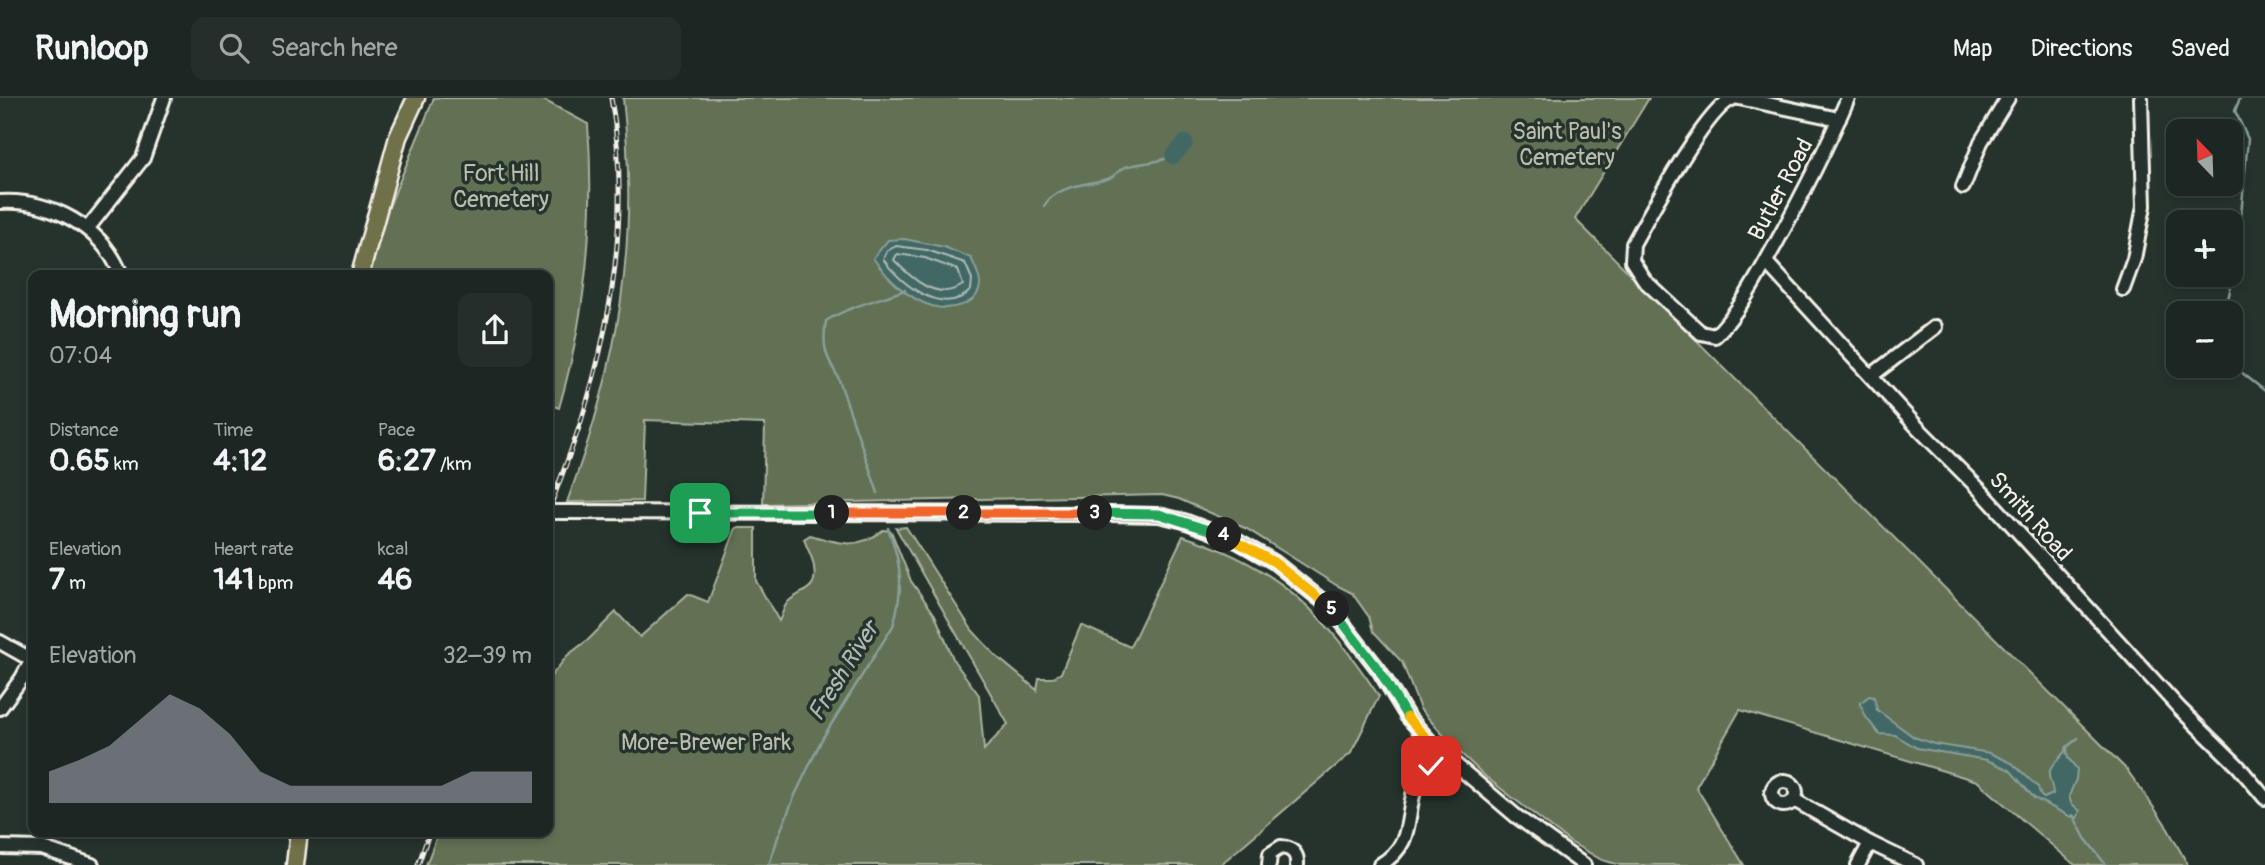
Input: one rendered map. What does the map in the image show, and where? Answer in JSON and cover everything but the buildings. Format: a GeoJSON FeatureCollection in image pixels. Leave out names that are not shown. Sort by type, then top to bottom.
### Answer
{"type":"FeatureCollection","features":[{"type":"Feature","properties":{"kind":"main road"},"geometry":{"type":"LineString","coordinates":[[361,270],[398,137],[416,98]]}},
{"type":"Feature","properties":{"kind":"main road"},"geometry":{"type":"LineString","coordinates":[[296,865],[298,837]]}},
{"type":"Feature","properties":{"kind":"street"},"geometry":{"type":"LineString","coordinates":[[88,228],[143,158],[164,98]]}},
{"type":"Feature","properties":{"kind":"street"},"geometry":{"type":"LineString","coordinates":[[1737,98],[1839,119]]}},
{"type":"Feature","properties":{"kind":"street","name":"Butler Road"},"geometry":{"type":"LineString","coordinates":[[1737,98],[1728,100],[1721,106],[1688,150],[1633,244],[1632,261],[1637,272],[1701,333],[1715,335],[1729,321],[1766,262],[1814,173],[1849,98]]}},
{"type":"Feature","properties":{"kind":"street"},"geometry":{"type":"LineString","coordinates":[[1963,187],[1982,142],[2008,98]]}},
{"type":"Feature","properties":{"kind":"street"},"geometry":{"type":"LineString","coordinates":[[2123,289],[2134,258],[2144,206],[2141,98]]}},
{"type":"Feature","properties":{"kind":"street"},"geometry":{"type":"LineString","coordinates":[[0,202],[18,201],[70,217],[88,228],[117,262],[119,270]]}},
{"type":"Feature","properties":{"kind":"street","name":"Smith Road"},"geometry":{"type":"LineString","coordinates":[[1766,262],[2265,798]]}},
{"type":"Feature","properties":{"kind":"street"},"geometry":{"type":"LineString","coordinates":[[1871,376],[1934,327]]}},
{"type":"Feature","properties":{"kind":"street"},"geometry":{"type":"LineString","coordinates":[[553,512],[1159,514],[1184,521],[1237,541],[1265,556],[1305,585],[1330,607],[1379,670],[1407,716],[1442,754],[1516,816],[1584,865]]}},
{"type":"Feature","properties":{"kind":"street"},"geometry":{"type":"LineString","coordinates":[[0,642],[28,657]]}},
{"type":"Feature","properties":{"kind":"street"},"geometry":{"type":"LineString","coordinates":[[0,708],[28,667]]}},
{"type":"Feature","properties":{"kind":"street"},"geometry":{"type":"LineString","coordinates":[[1380,865],[1392,857],[1400,846],[1409,825],[1415,788],[1420,776],[1442,754]]}},
{"type":"Feature","properties":{"kind":"street"},"geometry":{"type":"LineString","coordinates":[[1794,800],[1870,843],[1916,865]]}},
{"type":"Feature","properties":{"kind":"street"},"geometry":{"type":"LineString","coordinates":[[1858,865],[1870,843]]}},
{"type":"Feature","properties":{"kind":"street"},"geometry":{"type":"LineString","coordinates":[[0,847],[42,848],[93,865]]}},
{"type":"Feature","properties":{"kind":"street"},"geometry":{"type":"LineString","coordinates":[[1269,865],[1270,854],[1281,847],[1293,851],[1300,864]]}},
{"type":"Feature","properties":{"kind":"green space","name":"Fort Hill Cemetery"},"geometry":{"type":"Polygon","coordinates":[[[434,98],[540,98],[588,124],[590,196],[586,268],[576,338],[559,408],[553,406],[553,270],[371,270],[383,221],[434,98]]]}},
{"type":"Feature","properties":{"kind":"green space","name":"Saint Paul's Cemetery"},"geometry":{"type":"Polygon","coordinates":[[[623,98],[1649,98],[1575,219],[2127,770],[2164,822],[2188,865],[2075,865],[1977,781],[1740,710],[1696,787],[1744,865],[1620,865],[1602,860],[1570,842],[1486,777],[1453,746],[1420,709],[1402,662],[1373,631],[1369,617],[1352,593],[1247,529],[1179,499],[1162,495],[763,504],[765,424],[645,420],[642,501],[567,502],[600,401],[620,303],[628,204],[623,98]]]}},
{"type":"Feature","properties":{"kind":"green space","name":"More-Brewer Park"},"geometry":{"type":"Polygon","coordinates":[[[906,527],[972,630],[996,656],[1037,690],[1039,678],[1052,678],[1061,673],[1081,625],[1130,647],[1183,536],[1217,548],[1247,563],[1297,597],[1339,641],[1379,696],[1351,753],[1220,865],[426,865],[437,837],[553,837],[553,674],[568,655],[616,612],[640,637],[688,594],[708,602],[736,528],[756,528],[756,581],[779,621],[787,603],[814,581],[813,563],[804,539],[810,535],[840,543],[857,543],[883,530],[891,531],[911,581],[935,615],[954,661],[979,695],[984,750],[1008,724],[896,528],[906,527]]]}},
{"type":"Feature","properties":{"kind":"water"},"geometry":{"type":"Polygon","coordinates":[[[904,239],[944,247],[971,258],[980,281],[974,297],[962,305],[946,308],[923,303],[899,287],[873,258],[888,240],[904,239]]]}},
{"type":"Feature","properties":{"kind":"water"},"geometry":{"type":"Polygon","coordinates":[[[1869,696],[1874,697],[1877,710],[1914,737],[1934,744],[1990,753],[2012,763],[2038,787],[2044,798],[2053,794],[2049,772],[2066,749],[2068,758],[2077,769],[2069,796],[2071,803],[2080,811],[2077,818],[2034,798],[2010,770],[1987,760],[1917,748],[1895,735],[1879,734],[1866,717],[1860,703],[1869,696]]]}},
{"type":"Feature","properties":{"kind":"waterway"},"geometry":{"type":"LineString","coordinates":[[2228,301],[2237,259],[2248,139],[2235,111],[2240,98]]}},
{"type":"Feature","properties":{"kind":"waterway"},"geometry":{"type":"LineString","coordinates":[[1173,156],[1185,143]]}},
{"type":"Feature","properties":{"kind":"waterway"},"geometry":{"type":"LineString","coordinates":[[1044,206],[1049,199],[1064,190],[1110,178],[1125,167],[1168,158]]}},
{"type":"Feature","properties":{"kind":"waterway","name":"Fresh River"},"geometry":{"type":"LineString","coordinates":[[878,493],[838,377],[827,356],[826,321],[854,307],[905,290]]}},
{"type":"Feature","properties":{"kind":"waterway"},"geometry":{"type":"LineString","coordinates":[[2243,374],[2265,391]]}},
{"type":"Feature","properties":{"kind":"waterway","name":"Fresh River"},"geometry":{"type":"LineString","coordinates":[[769,865],[795,795],[822,739],[893,626],[899,600],[900,577],[888,528]]}},
{"type":"Feature","properties":{"kind":"waterway"},"geometry":{"type":"LineString","coordinates":[[2067,754],[2067,747],[2078,738]]}},
{"type":"Feature","properties":{"kind":"waterway"},"geometry":{"type":"LineString","coordinates":[[2073,815],[2085,838],[2106,865]]}},
{"type":"Feature","properties":{"kind":"railway"},"geometry":{"type":"LineString","coordinates":[[553,500],[593,379],[603,340],[616,260],[619,179],[611,98]]}},
{"type":"Feature","properties":{"kind":"railway"},"geometry":{"type":"LineString","coordinates":[[418,865],[428,837]]}},
{"type":"Feature","properties":{"kind":"route"},"geometry":{"type":"LineString","coordinates":[[700,513],[1159,514],[1184,521],[1221,534],[1265,556],[1330,607],[1379,670],[1407,716],[1442,754],[1431,766]]}}]}
